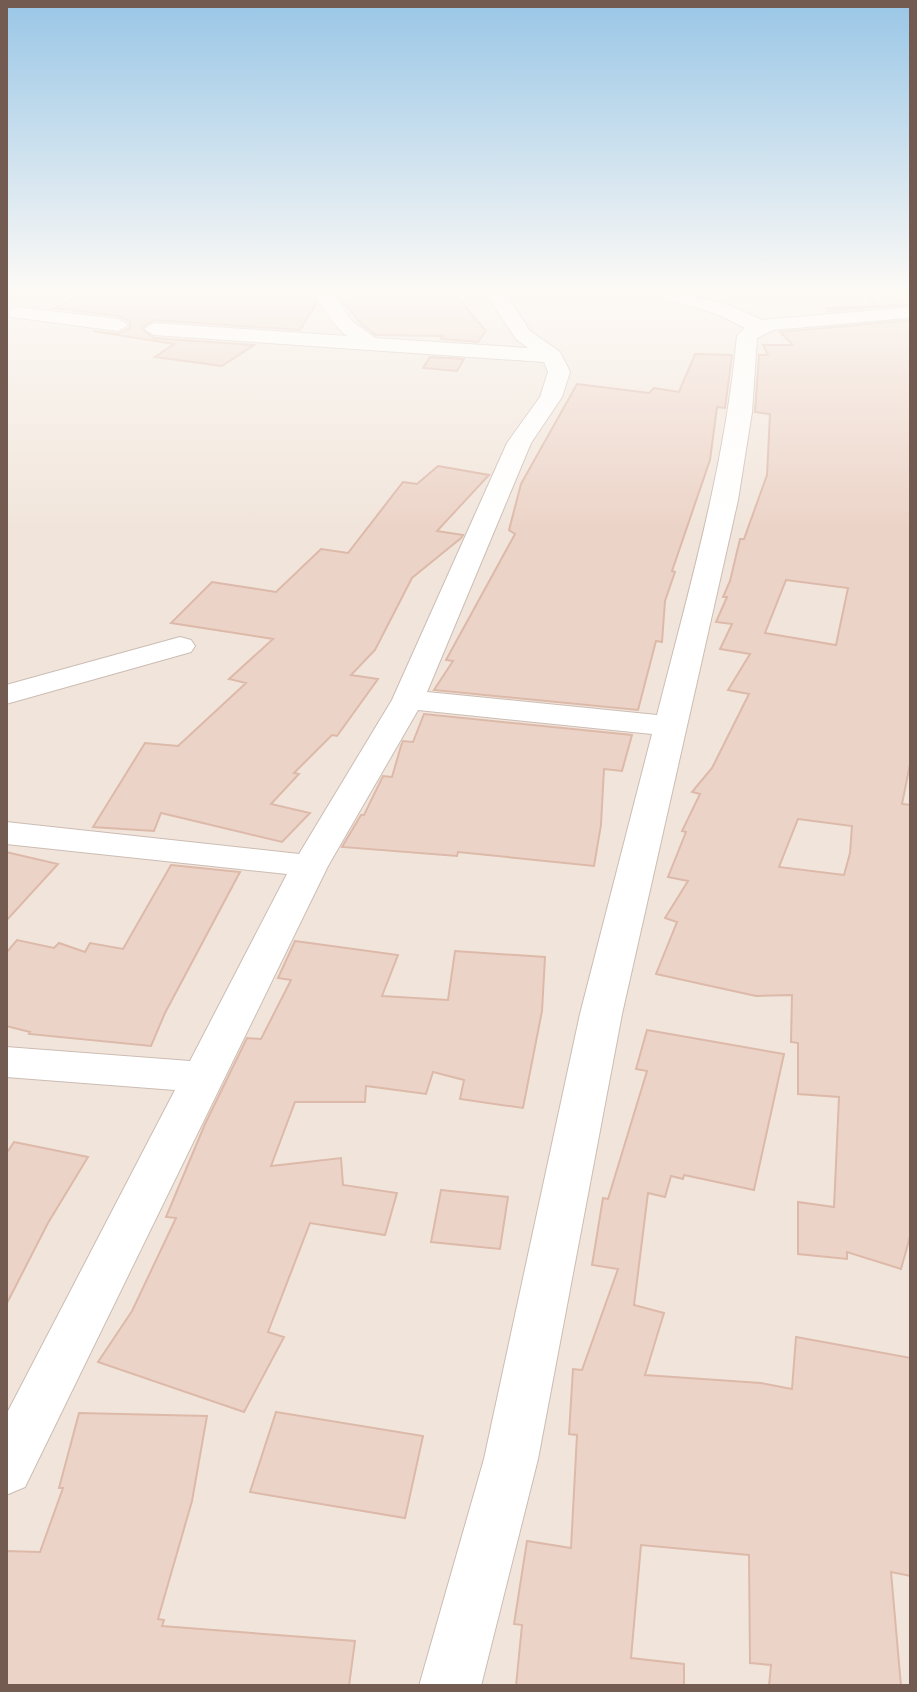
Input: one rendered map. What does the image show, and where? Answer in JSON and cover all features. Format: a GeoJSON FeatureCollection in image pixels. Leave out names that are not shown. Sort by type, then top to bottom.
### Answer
{"type":"FeatureCollection","features":[{"type":"Feature","properties":{"kind":"street"},"geometry":{"type":"LineString","coordinates":[[6,1470],[17,1422],[202,1077],[310,866],[408,700],[519,443],[551,397],[559,372],[557,370]]}},
{"type":"Feature","properties":{"kind":"street"},"geometry":{"type":"LineString","coordinates":[[450,1686],[511,1459],[601,1014],[725,500],[741,412],[744,370]]}},
{"type":"Feature","properties":{"kind":"street"},"geometry":{"type":"LineString","coordinates":[[6,695],[180,646]]}},
{"type":"Feature","properties":{"kind":"street"},"geometry":{"type":"LineString","coordinates":[[408,700],[669,726]]}},
{"type":"Feature","properties":{"kind":"street"},"geometry":{"type":"LineString","coordinates":[[6,833],[310,866]]}},
{"type":"Feature","properties":{"kind":"street"},"geometry":{"type":"LineString","coordinates":[[6,1062],[202,1077]]}},
{"type":"Feature","properties":{"kind":"shaded area"},"geometry":{"type":"Polygon","coordinates":[[[6,370],[911,370],[911,1686],[6,1686],[6,370]]]}},
{"type":"Feature","properties":{"kind":"building"},"geometry":{"type":"Polygon","coordinates":[[[688,370],[730,370],[725,408],[717,407],[710,460],[672,571],[675,572],[665,601],[662,642],[656,641],[638,710],[434,690],[453,661],[446,660],[515,534],[509,530],[521,484],[577,384],[649,393],[654,388],[679,392],[688,370]]]}},
{"type":"Feature","properties":{"kind":"building"},"geometry":{"type":"Polygon","coordinates":[[[758,370],[911,370],[911,759],[902,804],[911,805],[911,1233],[901,1269],[847,1252],[847,1259],[798,1254],[798,1202],[834,1207],[839,1097],[798,1094],[798,1043],[791,1042],[792,995],[756,996],[656,974],[677,922],[665,918],[688,881],[668,877],[686,832],[682,831],[700,794],[692,792],[712,768],[749,694],[728,690],[750,654],[720,649],[732,624],[716,622],[727,597],[723,597],[740,539],[744,539],[767,475],[770,414],[755,412],[758,370]],[[786,580],[765,633],[836,645],[848,588],[786,580]],[[798,819],[779,867],[844,875],[852,826],[798,819]]]}},
{"type":"Feature","properties":{"kind":"building"},"geometry":{"type":"Polygon","coordinates":[[[438,466],[489,475],[437,531],[463,535],[461,538],[412,578],[375,650],[351,675],[378,679],[337,736],[332,735],[294,773],[299,774],[271,804],[310,813],[282,842],[161,813],[154,831],[93,827],[145,743],[178,746],[246,683],[229,679],[273,639],[171,623],[212,582],[276,592],[321,549],[348,553],[403,482],[417,484],[438,466]]]}},
{"type":"Feature","properties":{"kind":"building"},"geometry":{"type":"Polygon","coordinates":[[[424,714],[632,735],[622,771],[604,769],[601,825],[594,866],[458,852],[457,856],[342,847],[361,815],[364,815],[383,776],[392,777],[403,741],[413,742],[424,714]]]}},
{"type":"Feature","properties":{"kind":"building"},"geometry":{"type":"Polygon","coordinates":[[[6,852],[58,864],[6,921],[6,852]]]}},
{"type":"Feature","properties":{"kind":"building"},"geometry":{"type":"Polygon","coordinates":[[[171,865],[240,872],[165,1013],[151,1046],[29,1034],[6,1026],[6,953],[17,940],[54,948],[59,943],[85,952],[90,943],[123,949],[171,865]]]}},
{"type":"Feature","properties":{"kind":"building"},"geometry":{"type":"Polygon","coordinates":[[[295,941],[398,955],[382,996],[448,1000],[455,951],[545,957],[542,1011],[523,1108],[460,1099],[464,1080],[433,1072],[426,1094],[366,1086],[365,1102],[295,1102],[271,1166],[341,1158],[343,1185],[397,1193],[385,1235],[310,1223],[268,1332],[284,1337],[244,1412],[98,1362],[132,1311],[176,1218],[166,1217],[205,1124],[247,1038],[261,1039],[291,980],[278,978],[295,941]]]}},
{"type":"Feature","properties":{"kind":"building"},"geometry":{"type":"Polygon","coordinates":[[[647,1030],[784,1054],[754,1190],[684,1175],[683,1179],[671,1176],[665,1197],[648,1193],[634,1305],[664,1313],[645,1375],[761,1383],[792,1389],[796,1337],[911,1358],[911,1576],[891,1572],[901,1686],[769,1686],[771,1665],[750,1663],[749,1555],[641,1545],[631,1658],[684,1664],[684,1686],[516,1686],[522,1625],[514,1624],[527,1541],[571,1548],[577,1435],[569,1434],[573,1369],[582,1370],[618,1269],[592,1265],[603,1198],[608,1199],[647,1071],[636,1069],[647,1030]]]}},
{"type":"Feature","properties":{"kind":"building"},"geometry":{"type":"Polygon","coordinates":[[[14,1142],[88,1157],[48,1223],[6,1305],[6,1154],[14,1142]]]}},
{"type":"Feature","properties":{"kind":"building"},"geometry":{"type":"Polygon","coordinates":[[[441,1190],[508,1197],[500,1249],[431,1242],[441,1190]]]}},
{"type":"Feature","properties":{"kind":"building"},"geometry":{"type":"Polygon","coordinates":[[[276,1412],[423,1436],[405,1518],[250,1492],[276,1412]]]}},
{"type":"Feature","properties":{"kind":"building"},"geometry":{"type":"Polygon","coordinates":[[[79,1413],[207,1416],[192,1501],[158,1619],[164,1620],[162,1626],[355,1641],[349,1686],[6,1686],[6,1551],[40,1552],[63,1488],[59,1488],[79,1413]]]}}]}
